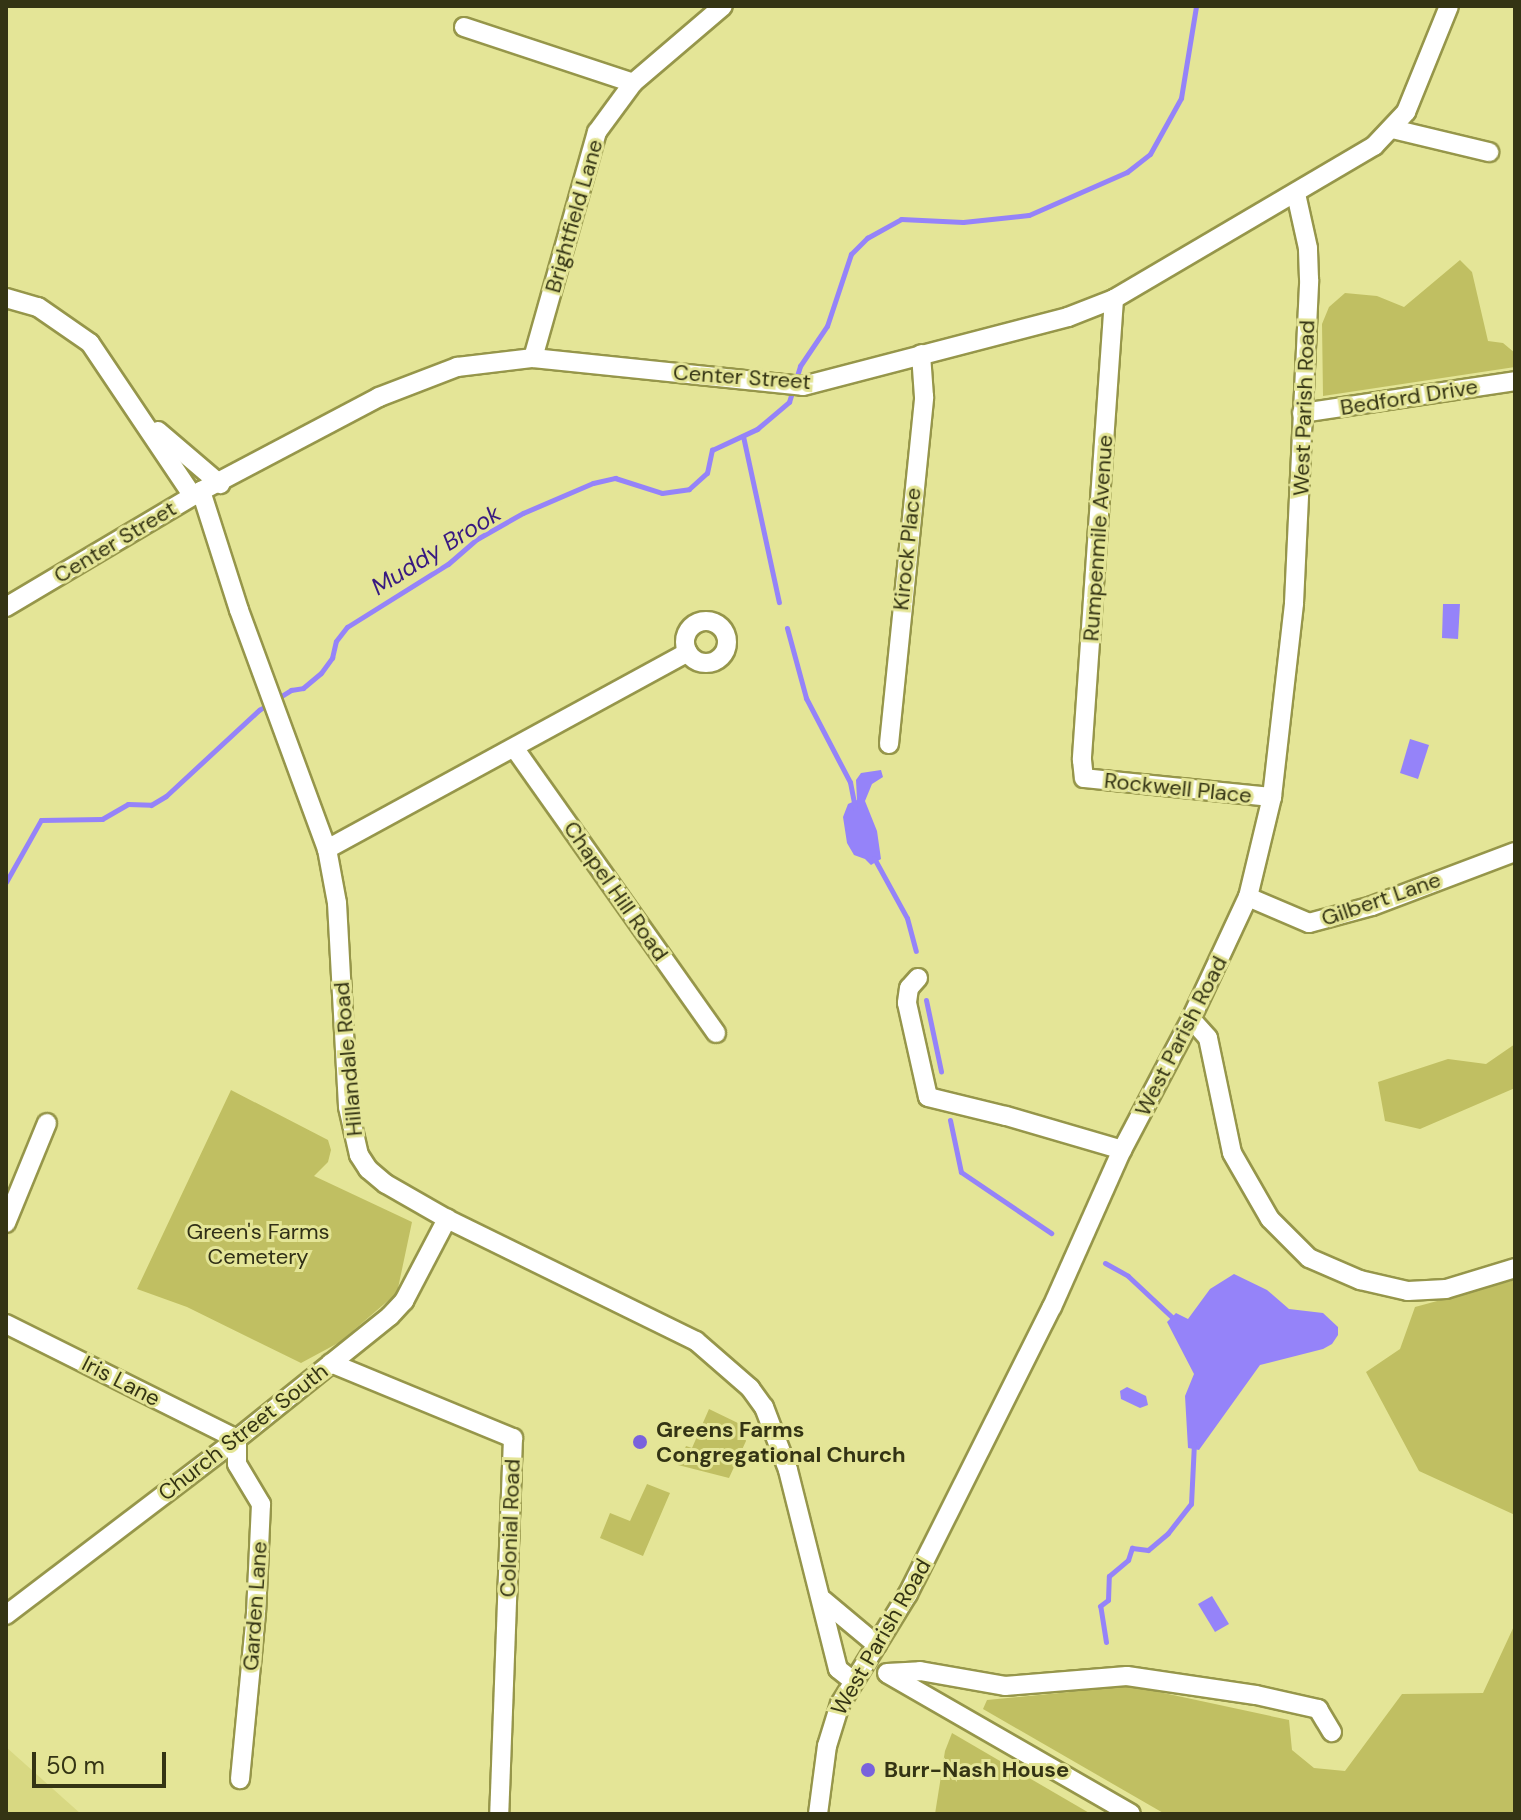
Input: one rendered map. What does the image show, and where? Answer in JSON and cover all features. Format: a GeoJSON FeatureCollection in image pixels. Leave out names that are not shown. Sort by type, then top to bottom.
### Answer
{"type":"FeatureCollection","features":[{"type":"Feature","properties":{"kind":"street","name":"Brightfield Lane"},"geometry":{"type":"LineString","coordinates":[[533,358],[597,132],[633,83],[723,6]]}},
{"type":"Feature","properties":{"kind":"street","name":"Center Street"},"geometry":{"type":"LineString","coordinates":[[6,607],[197,493],[220,484],[392,392],[457,367],[533,358],[793,385],[1068,317],[1114,299],[1374,146],[1393,129],[1416,93],[1449,6]]}},
{"type":"Feature","properties":{"kind":"street"},"geometry":{"type":"LineString","coordinates":[[464,27],[633,83]]}},
{"type":"Feature","properties":{"kind":"street"},"geometry":{"type":"LineString","coordinates":[[1393,129],[1489,152]]}},
{"type":"Feature","properties":{"kind":"street","name":"West Parish Road"},"geometry":{"type":"LineString","coordinates":[[818,1814],[830,1731],[852,1680],[908,1594],[1004,1404],[1122,1150],[1191,1019],[1248,897],[1272,797],[1294,603],[1308,248],[1296,194]]}},
{"type":"Feature","properties":{"kind":"street","name":"Hillandale Road"},"geometry":{"type":"LineString","coordinates":[[6,298],[38,307],[90,343],[197,493],[327,849],[337,903],[352,1136],[368,1169],[386,1184],[447,1219],[669,1326],[696,1341],[736,1373],[764,1407],[788,1470],[838,1669],[852,1680]]}},
{"type":"Feature","properties":{"kind":"street","name":"Rumpenmile Avenue"},"geometry":{"type":"LineString","coordinates":[[1084,778],[1082,760],[1114,299]]}},
{"type":"Feature","properties":{"kind":"street","name":"Kirock Place"},"geometry":{"type":"LineString","coordinates":[[889,744],[924,397],[921,354]]}},
{"type":"Feature","properties":{"kind":"street","name":"Bedford Drive"},"geometry":{"type":"LineString","coordinates":[[1302,413],[1515,381]]}},
{"type":"Feature","properties":{"kind":"street","name":"Hillandale Road"},"geometry":{"type":"LineString","coordinates":[[143,418],[220,484]]}},
{"type":"Feature","properties":{"kind":"street"},"geometry":{"type":"LineString","coordinates":[[327,849],[688,652]]}},
{"type":"Feature","properties":{"kind":"street","name":"Chapel Hill Road"},"geometry":{"type":"LineString","coordinates":[[515,749],[716,1033]]}},
{"type":"Feature","properties":{"kind":"street","name":"Rockwell Place"},"geometry":{"type":"LineString","coordinates":[[1084,778],[1272,797]]}},
{"type":"Feature","properties":{"kind":"street","name":"Gilbert Lane"},"geometry":{"type":"LineString","coordinates":[[1248,897],[1309,923],[1372,906],[1515,852]]}},
{"type":"Feature","properties":{"kind":"street"},"geometry":{"type":"LineString","coordinates":[[918,978],[909,988],[907,1003],[928,1097],[1122,1150]]}},
{"type":"Feature","properties":{"kind":"street"},"geometry":{"type":"LineString","coordinates":[[1191,1019],[1208,1038],[1232,1153],[1270,1219],[1309,1258],[1360,1280],[1408,1291],[1446,1289],[1515,1268]]}},
{"type":"Feature","properties":{"kind":"street"},"geometry":{"type":"LineString","coordinates":[[6,1223],[47,1123]]}},
{"type":"Feature","properties":{"kind":"street","name":"Church Street South"},"geometry":{"type":"LineString","coordinates":[[6,1615],[237,1439],[404,1301],[447,1219]]}},
{"type":"Feature","properties":{"kind":"street","name":"Iris Lane"},"geometry":{"type":"LineString","coordinates":[[6,1324],[237,1439]]}},
{"type":"Feature","properties":{"kind":"street","name":"Colonial Road"},"geometry":{"type":"LineString","coordinates":[[331,1363],[513,1438],[499,1814]]}},
{"type":"Feature","properties":{"kind":"street","name":"Garden Lane"},"geometry":{"type":"LineString","coordinates":[[237,1439],[237,1464],[261,1504],[256,1613],[240,1779]]}},
{"type":"Feature","properties":{"kind":"street"},"geometry":{"type":"LineString","coordinates":[[823,1600],[887,1673],[1131,1814]]}},
{"type":"Feature","properties":{"kind":"street"},"geometry":{"type":"LineString","coordinates":[[887,1673],[920,1671],[1005,1686],[1127,1676],[1256,1695],[1318,1709],[1332,1732]]}},
{"type":"Feature","properties":{"kind":"shaded area"},"geometry":{"type":"Polygon","coordinates":[[[1443,604],[1460,604],[1458,639],[1442,638],[1443,604]]]}},
{"type":"Feature","properties":{"kind":"shaded area"},"geometry":{"type":"Polygon","coordinates":[[[1410,739],[1429,745],[1418,779],[1400,773],[1410,739]]]}},
{"type":"Feature","properties":{"kind":"shaded area"},"geometry":{"type":"Polygon","coordinates":[[[881,770],[883,777],[872,784],[865,801],[877,831],[881,859],[871,865],[854,855],[847,843],[843,817],[848,804],[857,800],[856,780],[861,773],[881,770]]]}},
{"type":"Feature","properties":{"kind":"shaded area"},"geometry":{"type":"Polygon","coordinates":[[[1234,1274],[1267,1290],[1289,1309],[1323,1313],[1338,1327],[1338,1335],[1332,1344],[1323,1349],[1260,1365],[1199,1450],[1188,1448],[1185,1396],[1194,1374],[1167,1322],[1176,1313],[1188,1319],[1210,1289],[1234,1274]]]}},
{"type":"Feature","properties":{"kind":"shaded area"},"geometry":{"type":"Polygon","coordinates":[[[1127,1387],[1146,1396],[1148,1405],[1140,1408],[1121,1399],[1120,1391],[1127,1387]]]}},
{"type":"Feature","properties":{"kind":"shaded area"},"geometry":{"type":"Polygon","coordinates":[[[1212,1596],[1229,1624],[1215,1632],[1198,1604],[1212,1596]]]}},
{"type":"Feature","properties":{"kind":"shaded area"},"geometry":{"type":"Polygon","coordinates":[[[6,1747],[81,1814],[6,1814],[6,1747]]]}},
{"type":"Feature","properties":{"kind":"green space"},"geometry":{"type":"Polygon","coordinates":[[[1460,260],[1472,272],[1488,341],[1503,343],[1515,353],[1515,367],[1323,396],[1322,324],[1329,307],[1345,293],[1377,296],[1404,307],[1460,260]]]}},
{"type":"Feature","properties":{"kind":"green space"},"geometry":{"type":"Polygon","coordinates":[[[1515,1044],[1515,1088],[1420,1129],[1385,1121],[1378,1082],[1448,1059],[1486,1064],[1515,1044]]]}},
{"type":"Feature","properties":{"kind":"green space","name":"Green's Farms Cemetery"},"geometry":{"type":"Polygon","coordinates":[[[231,1090],[328,1140],[331,1150],[328,1162],[314,1176],[412,1222],[397,1293],[340,1342],[301,1363],[187,1307],[137,1289],[231,1090]]]}},
{"type":"Feature","properties":{"kind":"green space"},"geometry":{"type":"Polygon","coordinates":[[[1515,1280],[1515,1515],[1419,1471],[1366,1372],[1400,1349],[1415,1307],[1515,1280]]]}},
{"type":"Feature","properties":{"kind":"green space"},"geometry":{"type":"Polygon","coordinates":[[[709,1409],[742,1425],[746,1441],[729,1478],[678,1465],[686,1446],[692,1448],[709,1409]]]}},
{"type":"Feature","properties":{"kind":"green space"},"geometry":{"type":"Polygon","coordinates":[[[647,1484],[670,1493],[643,1556],[600,1538],[610,1513],[630,1521],[647,1484]]]}},
{"type":"Feature","properties":{"kind":"green space"},"geometry":{"type":"Polygon","coordinates":[[[1515,1624],[1515,1814],[1165,1814],[983,1709],[987,1700],[1131,1686],[1289,1720],[1292,1750],[1314,1768],[1345,1771],[1402,1694],[1483,1693],[1515,1624]]]}},
{"type":"Feature","properties":{"kind":"green space"},"geometry":{"type":"Polygon","coordinates":[[[952,1733],[1091,1814],[935,1814],[945,1751],[952,1733]]]}},
{"type":"Feature","properties":{"kind":"waterway","name":"Muddy Brook"},"geometry":{"type":"LineString","coordinates":[[6,882],[41,820],[102,819],[128,804],[151,805],[166,796],[259,710],[291,690],[303,688],[321,673],[332,658],[336,641],[347,627],[448,564],[477,539],[523,513],[593,483],[615,478],[662,493],[689,489],[707,473],[712,450],[757,429],[789,402],[800,366],[827,326],[851,254],[867,238],[901,219],[963,222],[1029,215],[1127,172],[1150,154],[1181,98],[1196,6]]}},
{"type":"Feature","properties":{"kind":"waterway"},"geometry":{"type":"LineString","coordinates":[[743,436],[779,602]]}},
{"type":"Feature","properties":{"kind":"waterway"},"geometry":{"type":"LineString","coordinates":[[787,628],[806,698],[850,782],[855,808]]}},
{"type":"Feature","properties":{"kind":"waterway"},"geometry":{"type":"LineString","coordinates":[[874,858],[907,918],[916,951]]}},
{"type":"Feature","properties":{"kind":"waterway"},"geometry":{"type":"LineString","coordinates":[[926,1000],[941,1071]]}},
{"type":"Feature","properties":{"kind":"waterway"},"geometry":{"type":"LineString","coordinates":[[950,1120],[961,1172],[1051,1233]]}},
{"type":"Feature","properties":{"kind":"waterway"},"geometry":{"type":"LineString","coordinates":[[1105,1263],[1128,1276],[1175,1320]]}},
{"type":"Feature","properties":{"kind":"waterway"},"geometry":{"type":"LineString","coordinates":[[1106,1642],[1100,1606],[1108,1600],[1109,1576],[1128,1560],[1132,1548],[1148,1550],[1168,1533],[1191,1504],[1194,1443]]}},
{"type":"Feature","properties":{"kind":"place","name":"Greens Farms Congregational Church"},"geometry":{"type":"Point","coordinates":[640,1442]}},
{"type":"Feature","properties":{"kind":"place","name":"Burr-Nash House"},"geometry":{"type":"Point","coordinates":[868,1770]}}]}
